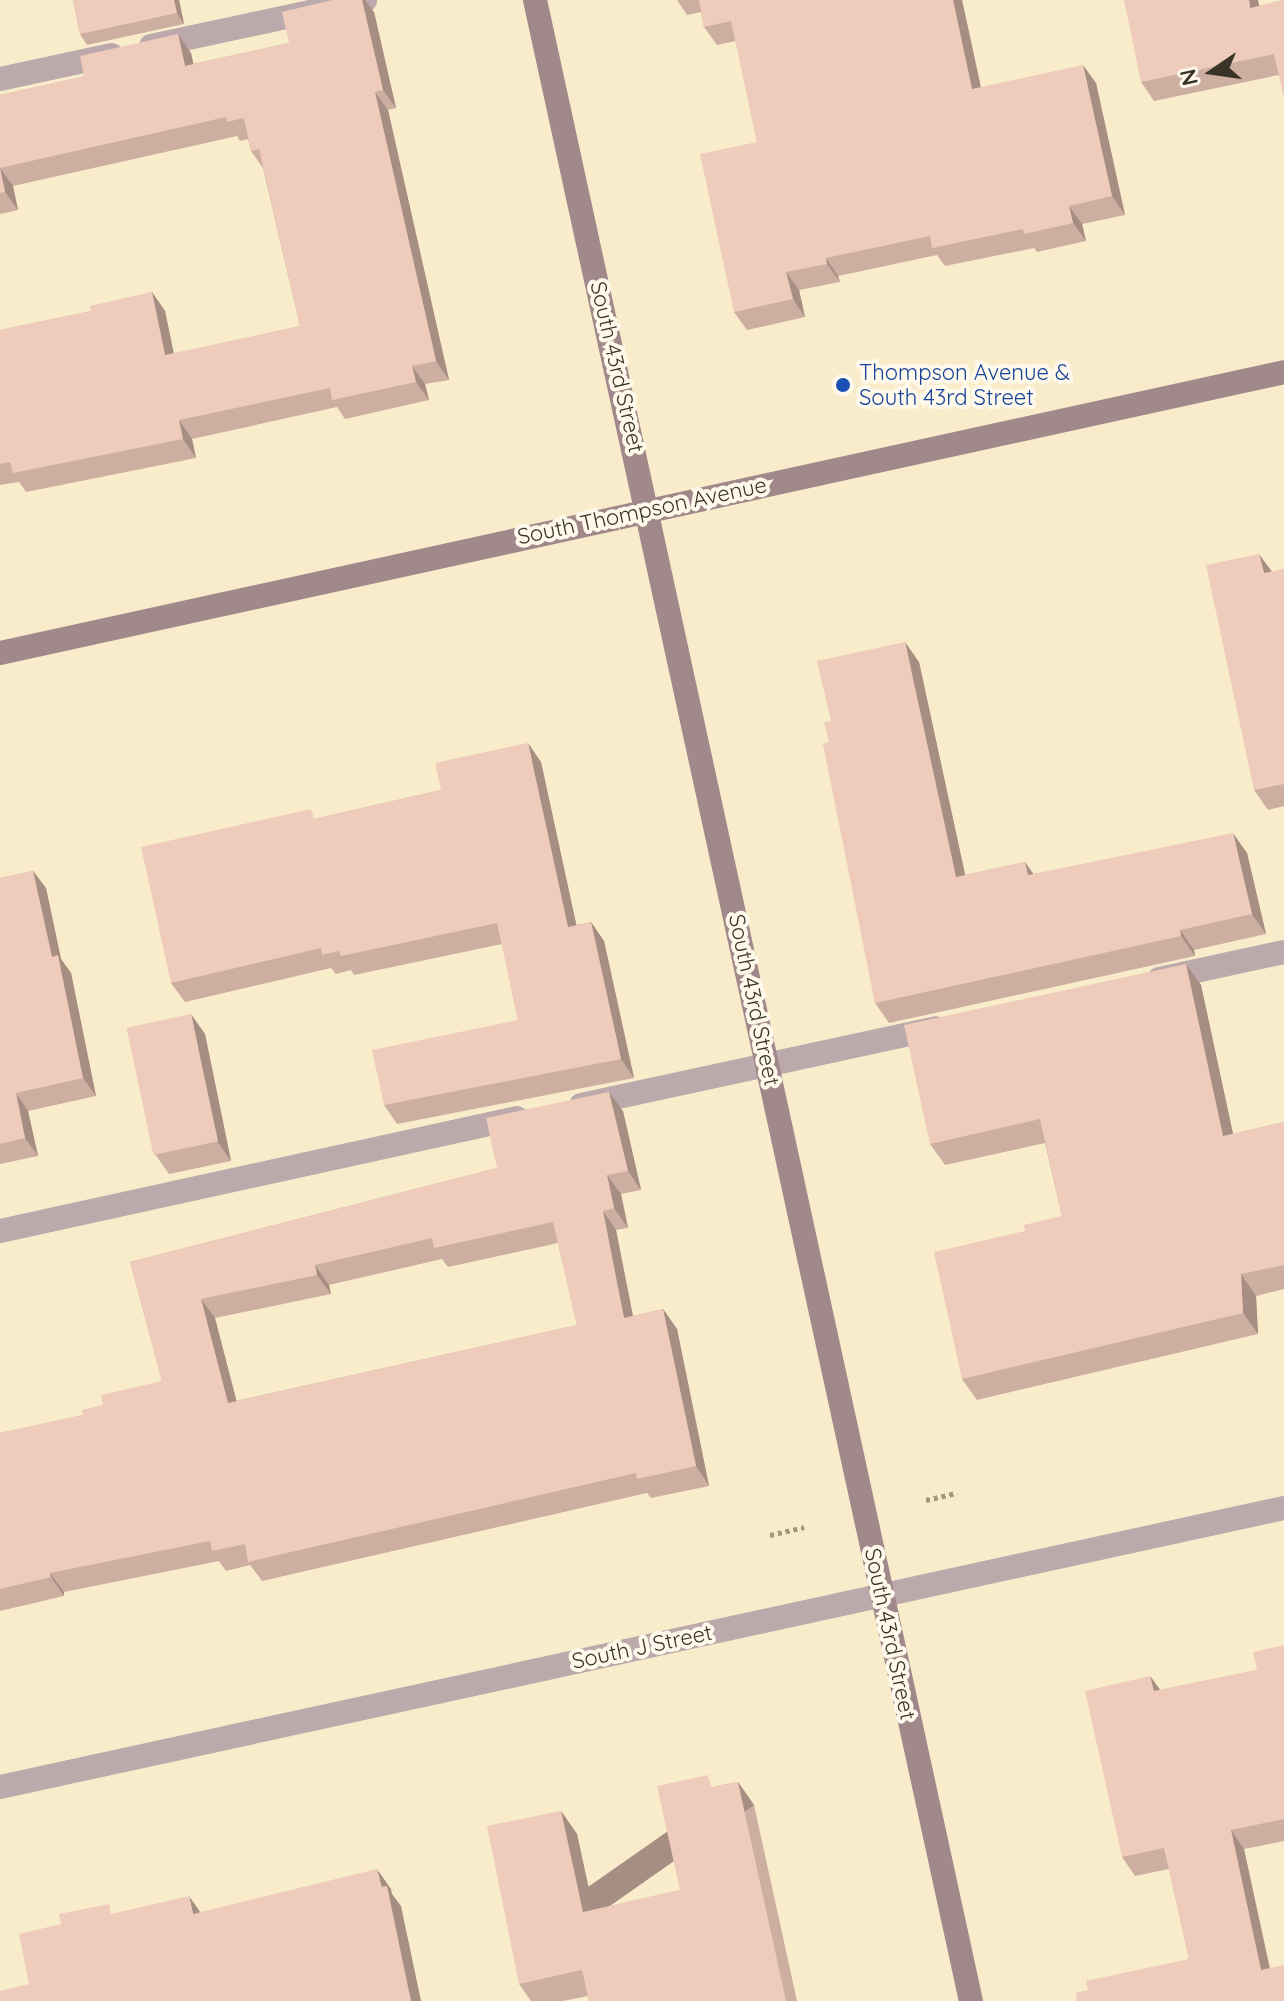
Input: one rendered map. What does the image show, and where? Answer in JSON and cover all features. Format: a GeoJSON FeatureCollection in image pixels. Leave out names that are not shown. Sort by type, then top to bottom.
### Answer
{"type":"FeatureCollection","features":[{"type":"Feature","properties":{"kind":"street"},"geometry":{"type":"LineString","coordinates":[[0,79],[365,0]]}},
{"type":"Feature","properties":{"kind":"street","name":"South 43rd Street"},"geometry":{"type":"LineString","coordinates":[[535,0],[649,509],[971,2001]]}},
{"type":"Feature","properties":{"kind":"street","name":"South Thompson Avenue"},"geometry":{"type":"LineString","coordinates":[[0,653],[1284,372]]}},
{"type":"Feature","properties":{"kind":"street"},"geometry":{"type":"LineString","coordinates":[[1131,985],[1284,952]]}},
{"type":"Feature","properties":{"kind":"street"},"geometry":{"type":"LineString","coordinates":[[0,1231],[964,1022]]}},
{"type":"Feature","properties":{"kind":"street","name":"South J Street"},"geometry":{"type":"LineString","coordinates":[[0,1787],[1284,1508]]}},
{"type":"Feature","properties":{"kind":"path"},"geometry":{"type":"LineString","coordinates":[[926,1500],[957,1493]]}},
{"type":"Feature","properties":{"kind":"path"},"geometry":{"type":"LineString","coordinates":[[770,1535],[804,1527]]}},
{"type":"Feature","properties":{"kind":"building"},"geometry":{"type":"Polygon","coordinates":[[[73,0],[174,0],[177,13],[80,34],[73,0]]]}},
{"type":"Feature","properties":{"kind":"building"},"geometry":{"type":"Polygon","coordinates":[[[332,0],[362,0],[383,90],[375,92],[436,361],[412,366],[416,382],[332,400],[330,388],[179,420],[183,439],[13,473],[10,462],[0,464],[0,330],[91,311],[90,306],[152,292],[165,355],[300,326],[259,149],[251,151],[244,118],[227,122],[226,117],[0,168],[0,95],[84,76],[80,56],[178,34],[185,66],[289,43],[282,12],[332,0]]]}},
{"type":"Feature","properties":{"kind":"building"},"geometry":{"type":"Polygon","coordinates":[[[699,0],[953,0],[972,89],[1083,65],[1112,196],[1069,206],[1073,223],[1024,234],[1023,229],[932,248],[930,236],[826,258],[827,264],[786,272],[793,299],[734,312],[700,154],[757,142],[731,21],[704,27],[699,0]]]}},
{"type":"Feature","properties":{"kind":"building"},"geometry":{"type":"Polygon","coordinates":[[[1124,0],[1249,0],[1250,8],[1284,0],[1284,98],[1274,54],[1141,82],[1124,0]]]}},
{"type":"Feature","properties":{"kind":"building"},"geometry":{"type":"Polygon","coordinates":[[[0,168],[5,192],[0,193],[0,168]]]}},
{"type":"Feature","properties":{"kind":"building"},"geometry":{"type":"Polygon","coordinates":[[[1259,554],[1264,573],[1284,569],[1284,784],[1254,790],[1206,565],[1259,554]]]}},
{"type":"Feature","properties":{"kind":"building"},"geometry":{"type":"Polygon","coordinates":[[[905,642],[956,877],[1025,862],[1028,875],[1233,833],[1252,914],[1180,930],[1181,936],[875,1003],[823,744],[829,742],[824,722],[831,721],[817,661],[905,642]]]}},
{"type":"Feature","properties":{"kind":"building"},"geometry":{"type":"Polygon","coordinates":[[[528,743],[568,927],[591,922],[621,1059],[384,1105],[372,1050],[518,1020],[497,923],[341,956],[339,951],[322,955],[321,948],[171,983],[141,847],[311,809],[314,819],[441,790],[435,763],[528,743]]]}},
{"type":"Feature","properties":{"kind":"building"},"geometry":{"type":"Polygon","coordinates":[[[33,871],[52,957],[58,955],[83,1078],[16,1093],[25,1138],[0,1144],[0,878],[33,871]]]}},
{"type":"Feature","properties":{"kind":"building"},"geometry":{"type":"Polygon","coordinates":[[[1186,964],[1223,1136],[1284,1122],[1284,1265],[1241,1274],[1243,1313],[962,1379],[934,1252],[1025,1231],[1024,1225],[1062,1216],[1040,1119],[930,1144],[904,1025],[1186,964]]]}},
{"type":"Feature","properties":{"kind":"building"},"geometry":{"type":"Polygon","coordinates":[[[191,1014],[218,1141],[153,1155],[126,1028],[191,1014]]]}},
{"type":"Feature","properties":{"kind":"building"},"geometry":{"type":"Polygon","coordinates":[[[609,1092],[628,1171],[607,1175],[614,1208],[603,1211],[624,1318],[663,1309],[696,1466],[637,1479],[636,1473],[248,1562],[245,1544],[212,1551],[210,1541],[50,1573],[51,1577],[0,1589],[0,1433],[83,1415],[82,1410],[103,1405],[101,1395],[162,1381],[130,1262],[497,1168],[486,1118],[609,1092]],[[553,1222],[434,1248],[432,1238],[315,1265],[317,1275],[201,1299],[228,1403],[577,1325],[553,1222]]]}},
{"type":"Feature","properties":{"kind":"building"},"geometry":{"type":"Polygon","coordinates":[[[1284,1645],[1284,1819],[1231,1830],[1261,1970],[1284,1965],[1284,2001],[1077,2001],[1076,1993],[1088,1990],[1086,1981],[1189,1959],[1164,1848],[1122,1857],[1085,1691],[1150,1676],[1154,1691],[1257,1670],[1253,1652],[1284,1645]]]}},
{"type":"Feature","properties":{"kind":"building"},"geometry":{"type":"Polygon","coordinates":[[[708,1775],[711,1787],[738,1782],[786,2001],[589,2001],[582,1970],[519,1984],[487,1826],[561,1811],[583,1912],[680,1890],[657,1786],[708,1775]]]}},
{"type":"Feature","properties":{"kind":"building"},"geometry":{"type":"Polygon","coordinates":[[[377,1869],[381,1887],[387,1886],[411,2001],[0,2001],[0,1991],[29,1984],[19,1934],[61,1924],[59,1914],[109,1904],[111,1914],[189,1896],[193,1914],[377,1869]]]}},
{"type":"Feature","properties":{"kind":"place","name":"Thompson Avenue & South 43rd Street"},"geometry":{"type":"Point","coordinates":[843,385]}}]}
